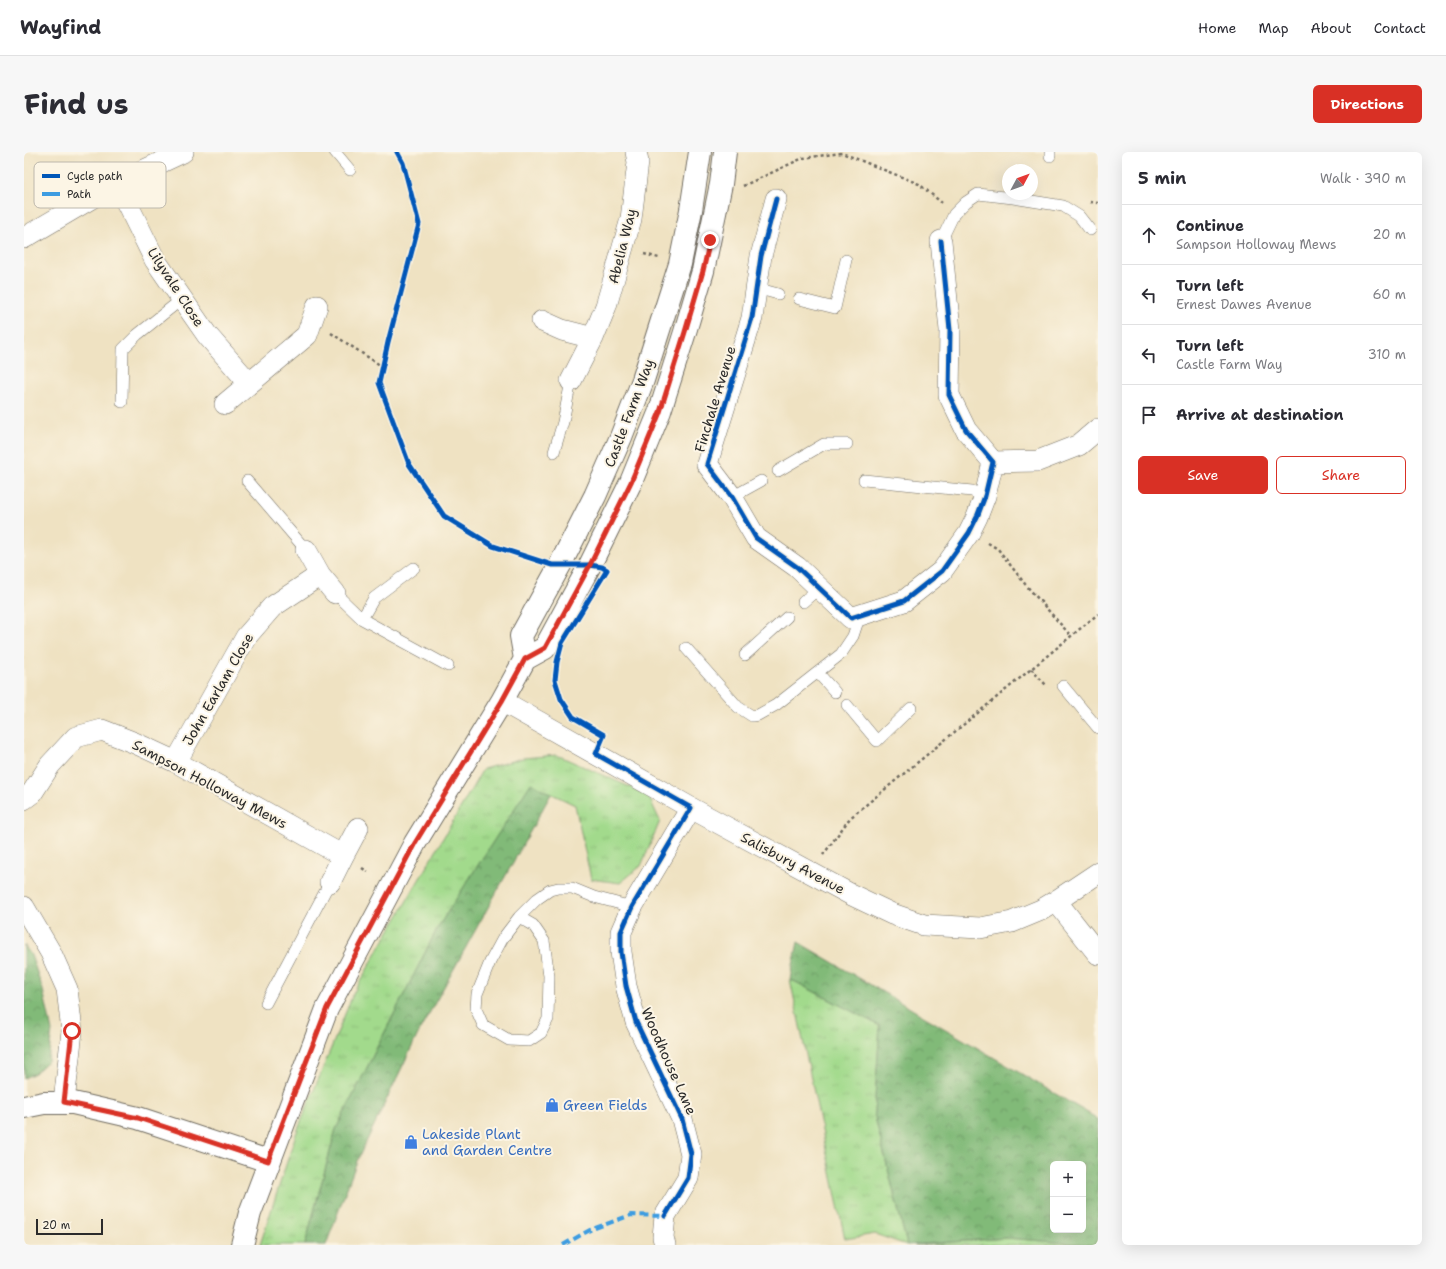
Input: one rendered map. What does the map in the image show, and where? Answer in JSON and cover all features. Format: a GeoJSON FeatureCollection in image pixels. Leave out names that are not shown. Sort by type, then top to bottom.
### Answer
{"type":"FeatureCollection","features":[{"type":"Feature","properties":{"kind":"main road","name":"Castle Farm Way"},"geometry":{"type":"LineString","coordinates":[[700,152],[691,210],[680,264],[643,380],[621,437],[595,496],[560,565],[521,636],[525,659],[545,648],[549,641],[590,565],[631,482],[660,412],[703,271],[721,184],[725,152]]}},
{"type":"Feature","properties":{"kind":"main road"},"geometry":{"type":"LineString","coordinates":[[242,1245],[250,1213],[268,1161],[327,1008],[415,843],[502,701],[525,659]]}},
{"type":"Feature","properties":{"kind":"main road"},"geometry":{"type":"LineString","coordinates":[[24,1107],[44,1103],[64,1102],[138,1118],[268,1161]]}},
{"type":"Feature","properties":{"kind":"street"},"geometry":{"type":"LineString","coordinates":[[162,162],[183,152]]}},
{"type":"Feature","properties":{"kind":"street","name":"Abelia Way"},"geometry":{"type":"LineString","coordinates":[[571,381],[593,338],[606,306],[631,219],[638,162],[636,152]]}},
{"type":"Feature","properties":{"kind":"street","name":"Finchale Avenue"},"geometry":{"type":"LineString","coordinates":[[776,199],[761,256],[752,318],[707,464],[732,497],[756,538],[797,567],[851,618],[860,615]]}},
{"type":"Feature","properties":{"kind":"street"},"geometry":{"type":"LineString","coordinates":[[24,238],[75,208]]}},
{"type":"Feature","properties":{"kind":"street","name":"Lilyvale Close"},"geometry":{"type":"LineString","coordinates":[[129,208],[155,260],[207,335],[249,383]]}},
{"type":"Feature","properties":{"kind":"street"},"geometry":{"type":"LineString","coordinates":[[941,241],[950,330],[949,395],[966,430],[993,462]]}},
{"type":"Feature","properties":{"kind":"street"},"geometry":{"type":"LineString","coordinates":[[225,404],[308,335],[315,313]]}},
{"type":"Feature","properties":{"kind":"street"},"geometry":{"type":"LineString","coordinates":[[542,321],[562,330],[593,338]]}},
{"type":"Feature","properties":{"kind":"street"},"geometry":{"type":"LineString","coordinates":[[993,462],[1038,461],[1079,445],[1098,429]]}},
{"type":"Feature","properties":{"kind":"street"},"geometry":{"type":"LineString","coordinates":[[860,615],[904,601],[942,571],[969,533],[978,517],[985,496],[993,462]]}},
{"type":"Feature","properties":{"kind":"street"},"geometry":{"type":"LineString","coordinates":[[306,550],[320,575],[335,593]]}},
{"type":"Feature","properties":{"kind":"street","name":"John Earlam Close"},"geometry":{"type":"LineString","coordinates":[[176,762],[246,637],[272,606],[320,575]]}},
{"type":"Feature","properties":{"kind":"street","name":"Salisbury Avenue"},"geometry":{"type":"LineString","coordinates":[[502,701],[691,808],[850,894],[892,914],[924,925],[980,928],[1012,922],[1041,910],[1098,873]]}},
{"type":"Feature","properties":{"kind":"street","name":"Sampson Holloway Mews"},"geometry":{"type":"LineString","coordinates":[[24,799],[32,793],[50,765],[76,737],[102,730],[176,762],[343,856]]}},
{"type":"Feature","properties":{"kind":"street","name":"Woodhouse Lane"},"geometry":{"type":"LineString","coordinates":[[665,1245],[663,1237],[665,1216],[688,1178],[691,1154],[682,1118],[636,1022],[626,986],[621,952],[621,932],[632,907],[691,808]]}},
{"type":"Feature","properties":{"kind":"street"},"geometry":{"type":"LineString","coordinates":[[330,882],[358,828]]}},
{"type":"Feature","properties":{"kind":"street"},"geometry":{"type":"LineString","coordinates":[[1056,901],[1098,954]]}},
{"type":"Feature","properties":{"kind":"street"},"geometry":{"type":"LineString","coordinates":[[24,907],[51,953],[67,989],[72,1031],[64,1102]]}},
{"type":"Feature","properties":{"kind":"lane"},"geometry":{"type":"LineString","coordinates":[[335,152],[350,170]]}},
{"type":"Feature","properties":{"kind":"lane"},"geometry":{"type":"LineString","coordinates":[[941,241],[954,214],[966,202],[978,194],[1062,206],[1079,216],[1090,230]]}},
{"type":"Feature","properties":{"kind":"lane"},"geometry":{"type":"LineString","coordinates":[[799,300],[835,308],[846,260]]}},
{"type":"Feature","properties":{"kind":"lane"},"geometry":{"type":"LineString","coordinates":[[756,288],[778,294]]}},
{"type":"Feature","properties":{"kind":"lane"},"geometry":{"type":"LineString","coordinates":[[122,402],[123,349],[137,335],[182,299]]}},
{"type":"Feature","properties":{"kind":"lane"},"geometry":{"type":"LineString","coordinates":[[554,452],[563,422],[571,381]]}},
{"type":"Feature","properties":{"kind":"lane"},"geometry":{"type":"LineString","coordinates":[[778,471],[824,444],[847,444]]}},
{"type":"Feature","properties":{"kind":"lane"},"geometry":{"type":"LineString","coordinates":[[864,480],[972,491],[985,496]]}},
{"type":"Feature","properties":{"kind":"lane"},"geometry":{"type":"LineString","coordinates":[[247,481],[306,550]]}},
{"type":"Feature","properties":{"kind":"lane"},"geometry":{"type":"LineString","coordinates":[[732,497],[761,481]]}},
{"type":"Feature","properties":{"kind":"lane"},"geometry":{"type":"LineString","coordinates":[[362,619],[374,598],[414,568]]}},
{"type":"Feature","properties":{"kind":"lane"},"geometry":{"type":"LineString","coordinates":[[803,602],[819,588]]}},
{"type":"Feature","properties":{"kind":"lane"},"geometry":{"type":"LineString","coordinates":[[335,593],[362,619],[448,666]]}},
{"type":"Feature","properties":{"kind":"lane"},"geometry":{"type":"LineString","coordinates":[[686,648],[738,707],[752,716],[764,713],[776,705],[835,660],[845,649],[853,636],[860,615]]}},
{"type":"Feature","properties":{"kind":"lane"},"geometry":{"type":"LineString","coordinates":[[745,655],[787,617]]}},
{"type":"Feature","properties":{"kind":"lane"},"geometry":{"type":"LineString","coordinates":[[818,673],[835,692]]}},
{"type":"Feature","properties":{"kind":"lane"},"geometry":{"type":"LineString","coordinates":[[1063,686],[1098,728]]}},
{"type":"Feature","properties":{"kind":"lane"},"geometry":{"type":"LineString","coordinates":[[847,705],[877,741],[911,708]]}},
{"type":"Feature","properties":{"kind":"lane"},"geometry":{"type":"LineString","coordinates":[[266,1003],[330,882]]}},
{"type":"Feature","properties":{"kind":"lane"},"geometry":{"type":"LineString","coordinates":[[519,917],[533,925],[544,941],[549,976],[548,1019],[541,1033],[529,1041],[510,1040],[483,1025],[476,1009],[477,994],[490,962],[503,938],[519,917],[537,899],[550,890],[558,888],[572,888],[594,897],[632,907]]}},
{"type":"Feature","properties":{"kind":"path"},"geometry":{"type":"LineString","coordinates":[[738,188],[803,158],[842,153],[919,184],[954,214]]}},
{"type":"Feature","properties":{"kind":"path"},"geometry":{"type":"LineString","coordinates":[[315,313],[383,367]]}},
{"type":"Feature","properties":{"kind":"path"},"geometry":{"type":"LineString","coordinates":[[381,375],[384,361]]}},
{"type":"Feature","properties":{"kind":"path"},"geometry":{"type":"LineString","coordinates":[[969,533],[998,549],[1025,584],[1071,636]]}},
{"type":"Feature","properties":{"kind":"path"},"geometry":{"type":"LineString","coordinates":[[821,857],[850,818],[1098,614]]}},
{"type":"Feature","properties":{"kind":"green space"},"geometry":{"type":"Polygon","coordinates":[[[557,755],[648,795],[660,821],[641,866],[620,883],[591,879],[575,805],[531,784],[438,927],[336,1129],[305,1245],[260,1245],[296,1134],[354,992],[483,769],[523,758],[557,755]]]}},
{"type":"Feature","properties":{"kind":"green space"},"geometry":{"type":"Polygon","coordinates":[[[531,783],[551,794],[420,1030],[357,1161],[326,1245],[305,1245],[336,1129],[438,927],[531,783]]]}},
{"type":"Feature","properties":{"kind":"green space"},"geometry":{"type":"Polygon","coordinates":[[[798,942],[1098,1119],[1098,1241],[1092,1245],[1006,1238],[907,1245],[874,1113],[880,1026],[790,979],[798,942]]]}},
{"type":"Feature","properties":{"kind":"green space"},"geometry":{"type":"Polygon","coordinates":[[[24,945],[31,955],[43,990],[52,1031],[48,1061],[35,1073],[24,1078],[24,945]]]}},
{"type":"Feature","properties":{"kind":"green space"},"geometry":{"type":"Polygon","coordinates":[[[790,979],[880,1026],[874,1113],[907,1245],[875,1234],[845,1239],[790,979]]]}},
{"type":"Feature","properties":{"kind":"green space"},"geometry":{"type":"Polygon","coordinates":[[[1006,1238],[1092,1245],[914,1245],[1006,1238]]]}},
{"type":"Feature","properties":{"kind":"green space"},"geometry":{"type":"Polygon","coordinates":[[[1098,1241],[1098,1245],[1092,1245],[1098,1241]]]}},
{"type":"Feature","properties":{"kind":"marked path"},"geometry":{"type":"LineString","coordinates":[[563,1245],[590,1230],[631,1215],[665,1216]]}},
{"type":"Feature","properties":{"kind":"cycle path"},"geometry":{"type":"LineString","coordinates":[[397,152],[403,163],[419,224],[388,342],[379,383],[409,464],[444,516],[493,546],[552,565],[590,565],[602,567],[607,570],[562,643],[557,662],[555,680],[561,699],[573,717],[604,735],[596,754],[691,808],[632,907],[621,932],[621,952],[626,986],[636,1022],[682,1119],[691,1154],[688,1178],[665,1216]]}},
{"type":"Feature","properties":{"kind":"cycle path"},"geometry":{"type":"LineString","coordinates":[[776,199],[761,256],[752,318],[707,464],[732,497],[756,538],[797,567],[851,618],[904,601],[942,571],[969,533],[985,496],[993,462],[966,430],[949,395],[950,330],[941,241]]}},
{"type":"Feature","properties":{"kind":"place","name":"Green Fields"},"geometry":{"type":"Point","coordinates":[552,1105]}},
{"type":"Feature","properties":{"kind":"place","name":"Lakeside Plant and Garden Centre"},"geometry":{"type":"Point","coordinates":[411,1142]}},
{"type":"Feature","properties":{"kind":"route"},"geometry":{"type":"LineString","coordinates":[[72,1031],[64,1102],[138,1118],[268,1161],[327,1008],[415,843],[502,701],[525,659],[545,648],[590,565],[631,482],[660,412],[703,271],[710,240]]}}]}
